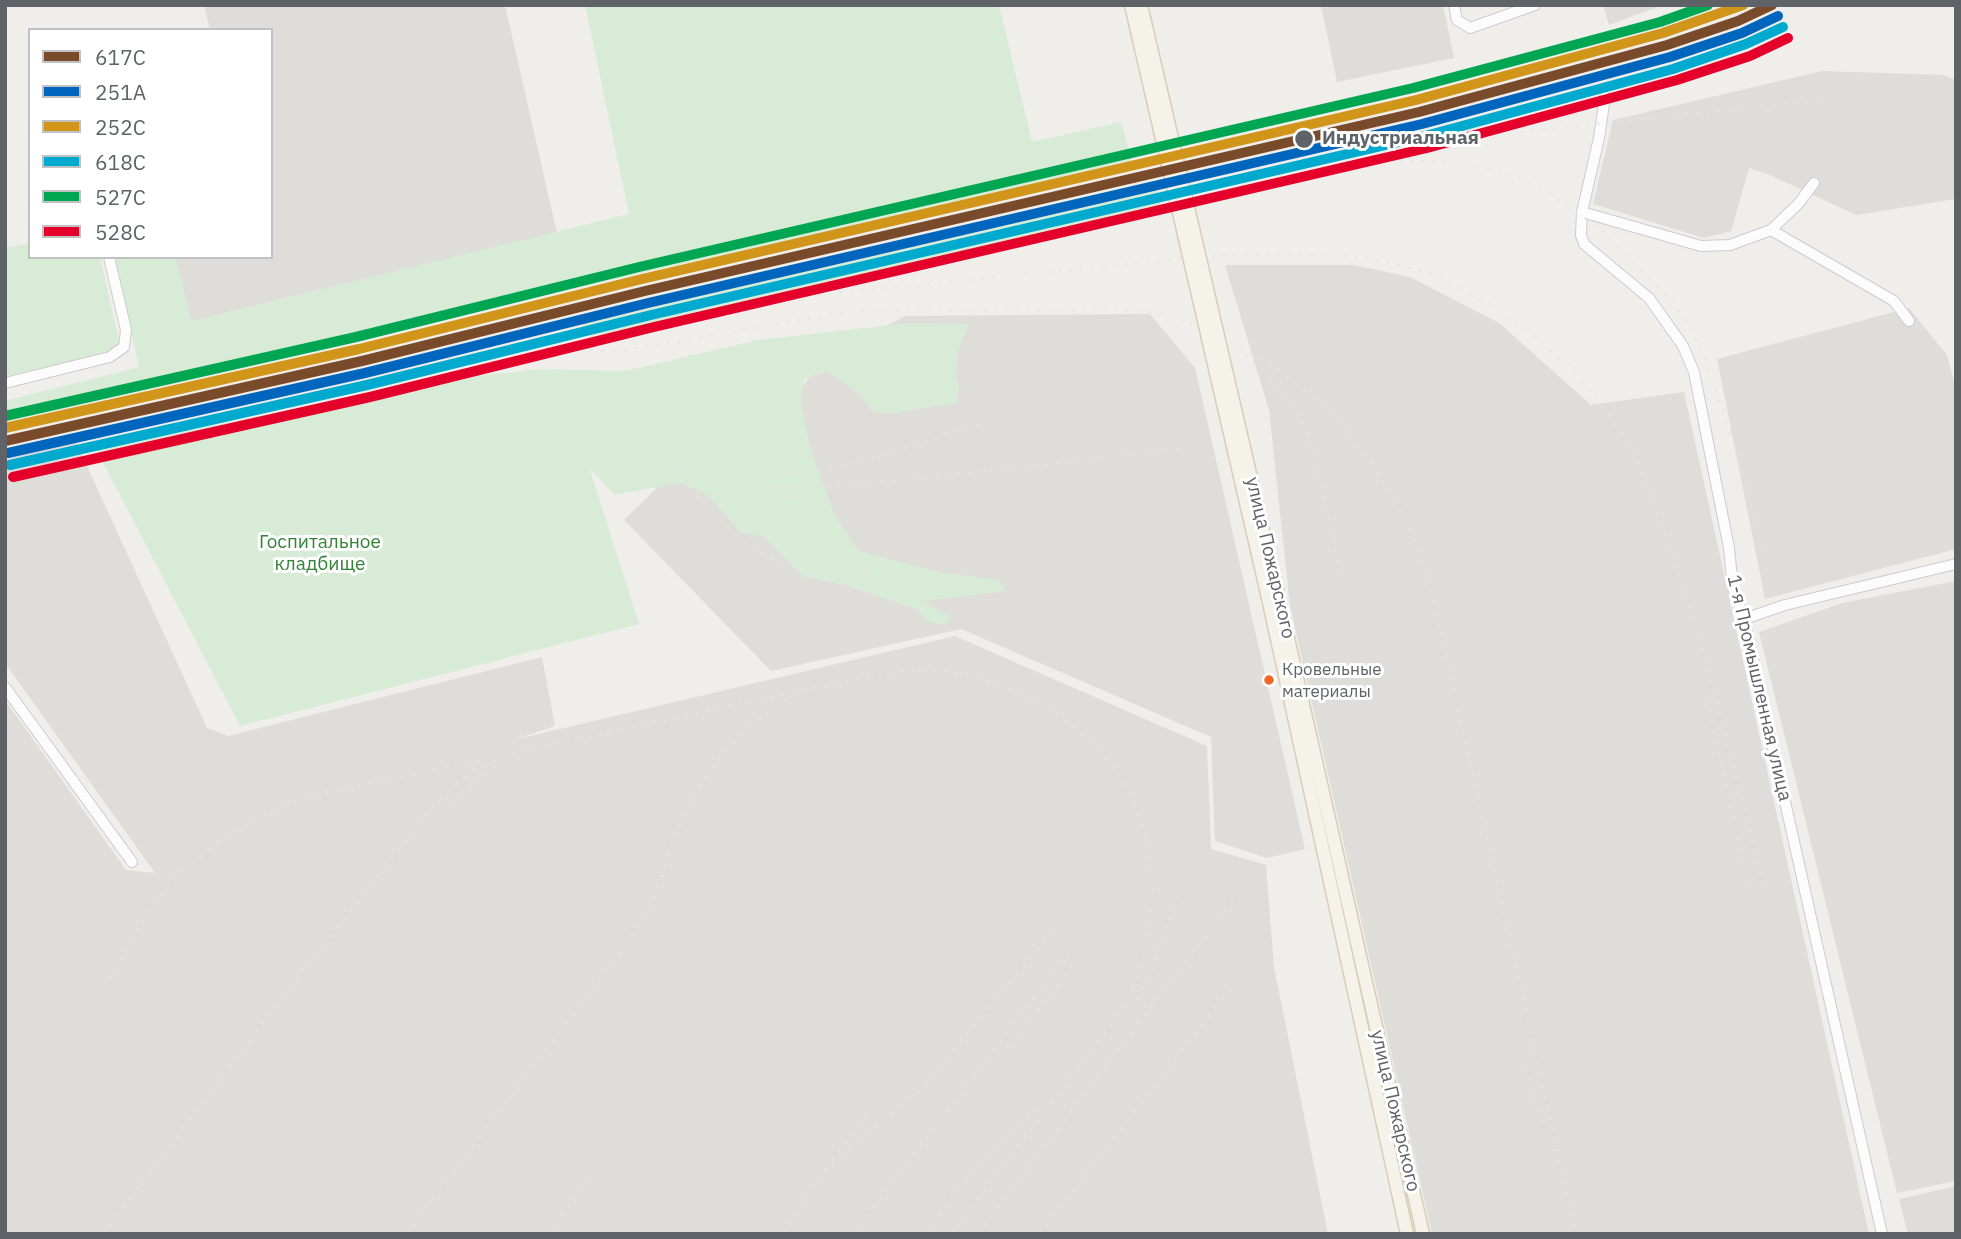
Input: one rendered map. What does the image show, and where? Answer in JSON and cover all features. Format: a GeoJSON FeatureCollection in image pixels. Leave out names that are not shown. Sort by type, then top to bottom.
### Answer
{"type":"FeatureCollection","features":[{"type":"Feature","properties":{"kind":"main road","name":"улица Пожарского"},"geometry":{"type":"LineString","coordinates":[[1131,5],[1423,1234]]}},
{"type":"Feature","properties":{"kind":"main road","name":"улица Пожарского"},"geometry":{"type":"LineString","coordinates":[[1141,5],[1273,596],[1407,1234]]}},
{"type":"Feature","properties":{"kind":"street"},"geometry":{"type":"LineString","coordinates":[[1454,5],[1457,20],[1469,28],[1535,5]]}},
{"type":"Feature","properties":{"kind":"street","name":"1-я Промышленная улица"},"geometry":{"type":"LineString","coordinates":[[1605,97],[1599,138],[1582,212],[1581,234],[1584,244],[1649,298],[1683,346],[1694,372],[1729,548],[1733,588],[1744,619],[1882,1234]]}},
{"type":"Feature","properties":{"kind":"street"},"geometry":{"type":"LineString","coordinates":[[1582,212],[1701,246],[1730,245],[1771,229],[1799,203],[1814,183]]}},
{"type":"Feature","properties":{"kind":"street"},"geometry":{"type":"LineString","coordinates":[[1771,229],[1894,301],[1909,321]]}},
{"type":"Feature","properties":{"kind":"street"},"geometry":{"type":"LineString","coordinates":[[5,383],[110,357],[124,347],[126,330],[109,259]]}},
{"type":"Feature","properties":{"kind":"street"},"geometry":{"type":"LineString","coordinates":[[1744,619],[1785,605],[1956,564]]}},
{"type":"Feature","properties":{"kind":"street"},"geometry":{"type":"LineString","coordinates":[[5,687],[132,862]]}},
{"type":"Feature","properties":{"kind":"shaded area"},"geometry":{"type":"Polygon","coordinates":[[[204,5],[505,5],[562,255],[144,361],[121,259],[273,259],[273,28],[210,28],[204,5]]]}},
{"type":"Feature","properties":{"kind":"shaded area"},"geometry":{"type":"Polygon","coordinates":[[[1321,5],[1443,5],[1454,58],[1337,82],[1321,5]]]}},
{"type":"Feature","properties":{"kind":"shaded area"},"geometry":{"type":"Polygon","coordinates":[[[1603,5],[1663,5],[1609,25],[1603,5]]]}},
{"type":"Feature","properties":{"kind":"shaded area"},"geometry":{"type":"Polygon","coordinates":[[[1822,71],[1944,75],[1956,80],[1956,199],[1856,215],[1749,168],[1731,231],[1704,238],[1593,204],[1613,120],[1822,71]]]}},
{"type":"Feature","properties":{"kind":"shaded area"},"geometry":{"type":"Polygon","coordinates":[[[1225,265],[1354,265],[1410,277],[1499,323],[1591,405],[1684,392],[1869,1234],[1432,1234],[1290,606],[1269,410],[1225,265]]]}},
{"type":"Feature","properties":{"kind":"shaded area"},"geometry":{"type":"Polygon","coordinates":[[[1909,308],[1947,355],[1956,390],[1956,549],[1765,599],[1717,359],[1909,308]]]}},
{"type":"Feature","properties":{"kind":"shaded area"},"geometry":{"type":"Polygon","coordinates":[[[1150,314],[1195,368],[1305,849],[1267,858],[1215,841],[1211,737],[961,629],[771,671],[624,520],[673,472],[801,388],[820,362],[905,316],[1150,314]]]}},
{"type":"Feature","properties":{"kind":"shaded area"},"geometry":{"type":"Polygon","coordinates":[[[75,440],[207,728],[228,736],[542,657],[555,726],[513,740],[955,636],[1207,746],[1211,849],[1266,865],[1274,967],[1328,1234],[5,1234],[5,700],[126,870],[155,873],[5,663],[5,460],[75,440]]]}},
{"type":"Feature","properties":{"kind":"shaded area"},"geometry":{"type":"Polygon","coordinates":[[[1956,581],[1956,1181],[1897,1193],[1759,632],[1842,603],[1956,581]]]}},
{"type":"Feature","properties":{"kind":"shaded area"},"geometry":{"type":"Polygon","coordinates":[[[1956,1186],[1956,1234],[1908,1234],[1899,1199],[1956,1186]]]}},
{"type":"Feature","properties":{"kind":"green space"},"geometry":{"type":"Polygon","coordinates":[[[585,5],[999,5],[1032,142],[1121,122],[1134,169],[645,272],[5,422],[5,401],[139,367],[114,259],[176,259],[191,321],[629,214],[585,5]]]}},
{"type":"Feature","properties":{"kind":"green space"},"geometry":{"type":"Polygon","coordinates":[[[1156,185],[1162,213],[751,307],[598,335],[583,327],[584,321],[607,313],[1156,185]]]}},
{"type":"Feature","properties":{"kind":"green space"},"geometry":{"type":"Polygon","coordinates":[[[28,243],[28,259],[100,259],[121,350],[5,376],[5,248],[28,243]]]}},
{"type":"Feature","properties":{"kind":"green space","name":"Госпитальное кладбище"},"geometry":{"type":"Polygon","coordinates":[[[909,323],[969,324],[959,348],[957,403],[886,414],[871,410],[861,395],[827,371],[804,379],[801,402],[810,447],[835,516],[859,551],[939,572],[998,580],[1007,591],[924,601],[951,618],[947,623],[937,624],[925,620],[918,610],[847,585],[804,577],[763,536],[741,533],[705,493],[679,483],[614,495],[589,467],[639,624],[240,726],[96,449],[439,380],[542,369],[625,371],[758,340],[909,323]]]}},
{"type":"Feature","properties":{"kind":"railway"},"geometry":{"type":"LineString","coordinates":[[1521,132],[1819,100]]}},
{"type":"Feature","properties":{"kind":"railway"},"geometry":{"type":"LineString","coordinates":[[1400,162],[1457,164],[1494,170],[1524,180],[1556,198],[1602,230],[1673,302],[1704,356],[1740,464],[1767,574]]}},
{"type":"Feature","properties":{"kind":"railway"},"geometry":{"type":"LineString","coordinates":[[818,295],[1227,254],[1293,253],[1342,255],[1386,262],[1433,274],[1484,301],[1531,334],[1571,367],[1631,446],[1675,561],[1712,681],[1763,884]]}},
{"type":"Feature","properties":{"kind":"railway"},"geometry":{"type":"LineString","coordinates":[[536,347],[611,351],[861,310],[1138,310],[1173,317],[1233,341],[1275,367],[1310,395],[1340,423],[1369,459],[1396,501],[1416,545],[1432,592],[1576,1234]]}},
{"type":"Feature","properties":{"kind":"railway"},"geometry":{"type":"LineString","coordinates":[[1246,355],[1302,420],[1314,449],[1341,577]]}},
{"type":"Feature","properties":{"kind":"railway"},"geometry":{"type":"LineString","coordinates":[[440,358],[487,360],[521,367],[591,403],[631,435],[689,467],[745,484],[777,487],[893,482],[1188,448]]}},
{"type":"Feature","properties":{"kind":"railway"},"geometry":{"type":"LineString","coordinates":[[753,475],[789,475],[853,464],[986,422]]}},
{"type":"Feature","properties":{"kind":"railway"},"geometry":{"type":"LineString","coordinates":[[663,461],[704,494],[728,509],[925,603]]}},
{"type":"Feature","properties":{"kind":"railway"},"geometry":{"type":"LineString","coordinates":[[784,499],[818,494]]}},
{"type":"Feature","properties":{"kind":"railway"},"geometry":{"type":"LineString","coordinates":[[696,496],[745,544],[774,560],[807,573],[861,588]]}},
{"type":"Feature","properties":{"kind":"railway"},"geometry":{"type":"LineString","coordinates":[[103,1234],[295,981],[431,809],[448,790],[477,768],[507,755],[536,748],[857,679],[900,671],[932,670],[970,674],[1042,702],[1096,745],[1122,777],[1142,822],[1153,893],[1144,955],[1123,1007],[951,1234]]}},
{"type":"Feature","properties":{"kind":"railway"},"geometry":{"type":"LineString","coordinates":[[406,1234],[625,946],[650,907],[679,826],[699,786],[724,752],[754,722],[793,698]]}},
{"type":"Feature","properties":{"kind":"railway"},"geometry":{"type":"LineString","coordinates":[[1707,699],[1749,888]]}},
{"type":"Feature","properties":{"kind":"railway"},"geometry":{"type":"LineString","coordinates":[[109,979],[153,905],[174,877],[239,828],[279,807],[318,794],[486,759]]}},
{"type":"Feature","properties":{"kind":"railway"},"geometry":{"type":"LineString","coordinates":[[453,804],[498,766]]}},
{"type":"Feature","properties":{"kind":"railway"},"geometry":{"type":"LineString","coordinates":[[977,1234],[1237,895]]}},
{"type":"Feature","properties":{"kind":"railway"},"geometry":{"type":"LineString","coordinates":[[1137,1000],[1148,980],[1178,897]]}},
{"type":"Feature","properties":{"kind":"railway"},"geometry":{"type":"LineString","coordinates":[[824,1170],[920,1090],[1056,928]]}},
{"type":"Feature","properties":{"kind":"railway"},"geometry":{"type":"LineString","coordinates":[[853,1234],[1068,954]]}},
{"type":"Feature","properties":{"kind":"railway"},"geometry":{"type":"LineString","coordinates":[[1010,1046],[1074,963]]}},
{"type":"Feature","properties":{"kind":"railway"},"geometry":{"type":"LineString","coordinates":[[1040,1234],[1233,985]]}},
{"type":"Feature","properties":{"kind":"railway"},"geometry":{"type":"LineString","coordinates":[[1525,1068],[1545,1124]]}},
{"type":"Feature","properties":{"kind":"railway"},"geometry":{"type":"LineString","coordinates":[[926,1234],[964,1181],[1040,1104]]}},
{"type":"Feature","properties":{"kind":"railway"},"geometry":{"type":"LineString","coordinates":[[784,1234],[814,1184],[871,1109]]}},
{"type":"Feature","properties":{"kind":"railway"},"geometry":{"type":"LineString","coordinates":[[548,1234],[590,1178]]}},
{"type":"Feature","properties":{"kind":"transit line","name":"527С"},"geometry":{"type":"LineString","coordinates":[[5,416],[356,337],[639,267],[1413,88],[1660,22],[1708,5]]}},
{"type":"Feature","properties":{"kind":"transit line","name":"252С"},"geometry":{"type":"LineString","coordinates":[[5,428],[359,349],[642,279],[1416,100],[1663,33],[1743,5]]}},
{"type":"Feature","properties":{"kind":"transit line","name":"617C"},"geometry":{"type":"LineString","coordinates":[[5,441],[362,361],[645,291],[1419,112],[1667,45],[1738,21],[1772,5]]}},
{"type":"Feature","properties":{"kind":"transit line","name":"251А"},"geometry":{"type":"LineString","coordinates":[[8,453],[365,373],[648,303],[1422,124],[1670,57],[1742,33],[1778,16]]}},
{"type":"Feature","properties":{"kind":"transit line","name":"618С"},"geometry":{"type":"LineString","coordinates":[[10,465],[367,385],[651,315],[1425,136],[1673,69],[1746,44],[1783,27]]}},
{"type":"Feature","properties":{"kind":"transit line","name":"528С"},"geometry":{"type":"LineString","coordinates":[[13,477],[370,397],[654,327],[1427,148],[1677,80],[1750,56],[1788,38]]}},
{"type":"Feature","properties":{"kind":"place","name":"Индустриальная"},"geometry":{"type":"Point","coordinates":[1304,139]}},
{"type":"Feature","properties":{"kind":"place","name":"Кровельные материалы"},"geometry":{"type":"Point","coordinates":[1269,680]}}]}
